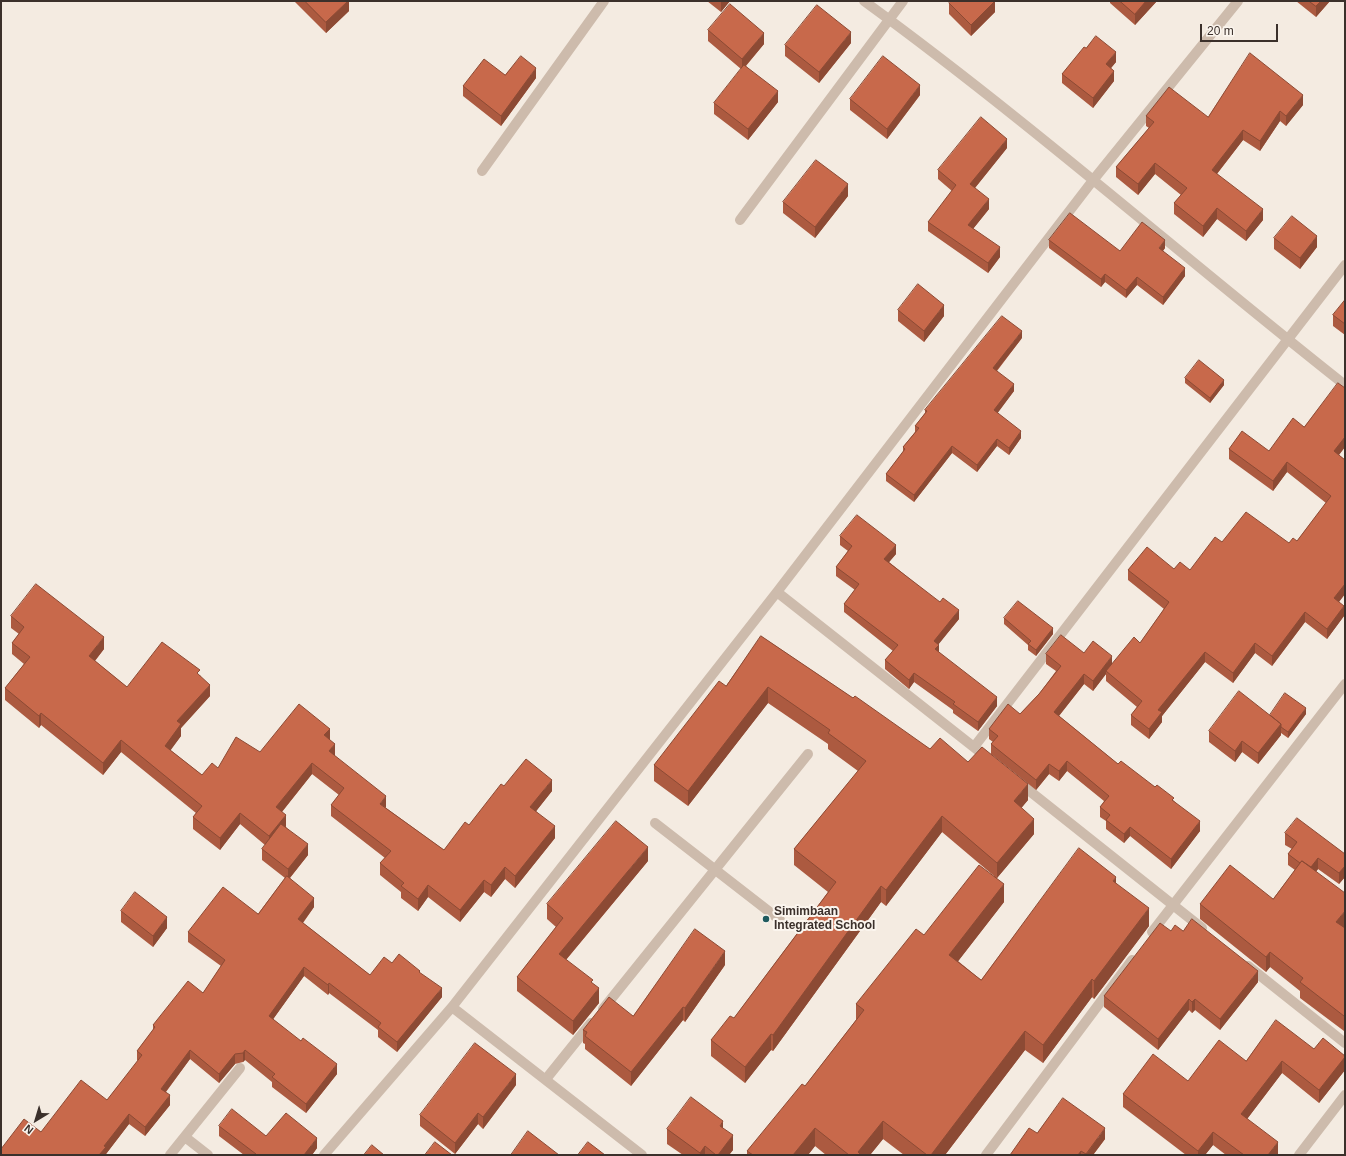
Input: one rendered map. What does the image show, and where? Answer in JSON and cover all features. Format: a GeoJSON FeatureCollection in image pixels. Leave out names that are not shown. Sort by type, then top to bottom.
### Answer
{"type":"FeatureCollection","features":[{"type":"Feature","properties":{"kind":"street"},"geometry":{"type":"LineString","coordinates":[[482,171],[604,1]]}},
{"type":"Feature","properties":{"kind":"street"},"geometry":{"type":"LineString","coordinates":[[864,1],[1094,179],[1288,340],[1345,385]]}},
{"type":"Feature","properties":{"kind":"street"},"geometry":{"type":"LineString","coordinates":[[740,220],[903,1]]}},
{"type":"Feature","properties":{"kind":"street"},"geometry":{"type":"LineString","coordinates":[[324,1155],[452,1007],[777,592],[1094,179],[1238,1]]}},
{"type":"Feature","properties":{"kind":"street"},"geometry":{"type":"LineString","coordinates":[[974,747],[1345,265]]}},
{"type":"Feature","properties":{"kind":"street"},"geometry":{"type":"LineString","coordinates":[[777,592],[999,767]]}},
{"type":"Feature","properties":{"kind":"street"},"geometry":{"type":"LineString","coordinates":[[986,1155],[1173,905],[1345,684]]}},
{"type":"Feature","properties":{"kind":"street"},"geometry":{"type":"LineString","coordinates":[[546,1079],[808,754]]}},
{"type":"Feature","properties":{"kind":"street"},"geometry":{"type":"LineString","coordinates":[[1011,777],[1210,935]]}},
{"type":"Feature","properties":{"kind":"street"},"geometry":{"type":"LineString","coordinates":[[656,823],[780,920]]}},
{"type":"Feature","properties":{"kind":"street"},"geometry":{"type":"LineString","coordinates":[[1240,959],[1345,1043]]}},
{"type":"Feature","properties":{"kind":"street"},"geometry":{"type":"LineString","coordinates":[[452,1007],[642,1155]]}},
{"type":"Feature","properties":{"kind":"street"},"geometry":{"type":"LineString","coordinates":[[170,1155],[240,1068]]}},
{"type":"Feature","properties":{"kind":"street"},"geometry":{"type":"LineString","coordinates":[[1299,1155],[1345,1095]]}},
{"type":"Feature","properties":{"kind":"street"},"geometry":{"type":"LineString","coordinates":[[185,1137],[208,1155]]}},
{"type":"Feature","properties":{"kind":"building"},"geometry":{"type":"Polygon","coordinates":[[[305,1],[348,1],[326,22],[305,1]]]}},
{"type":"Feature","properties":{"kind":"building"},"geometry":{"type":"Polygon","coordinates":[[[951,1],[995,1],[971,25],[949,3],[951,1]]]}},
{"type":"Feature","properties":{"kind":"building"},"geometry":{"type":"Polygon","coordinates":[[[1120,1],[1146,1],[1135,14],[1120,1]]]}},
{"type":"Feature","properties":{"kind":"building"},"geometry":{"type":"Polygon","coordinates":[[[1309,1],[1321,1],[1316,6],[1309,1]]]}},
{"type":"Feature","properties":{"kind":"building"},"geometry":{"type":"Polygon","coordinates":[[[730,4],[764,33],[742,59],[708,30],[730,4]]]}},
{"type":"Feature","properties":{"kind":"building"},"geometry":{"type":"Polygon","coordinates":[[[817,5],[851,32],[819,72],[785,45],[817,5]]]}},
{"type":"Feature","properties":{"kind":"building"},"geometry":{"type":"Polygon","coordinates":[[[1096,36],[1116,52],[1106,64],[1114,71],[1093,98],[1062,74],[1084,47],[1086,48],[1096,36]]]}},
{"type":"Feature","properties":{"kind":"building"},"geometry":{"type":"Polygon","coordinates":[[[1250,53],[1303,95],[1286,116],[1280,111],[1260,141],[1243,130],[1212,170],[1263,209],[1246,231],[1217,208],[1203,226],[1174,203],[1187,188],[1155,163],[1138,184],[1116,167],[1154,122],[1146,116],[1169,87],[1208,117],[1250,53]]]}},
{"type":"Feature","properties":{"kind":"building"},"geometry":{"type":"Polygon","coordinates":[[[521,56],[536,68],[501,116],[463,86],[484,59],[505,75],[521,56]]]}},
{"type":"Feature","properties":{"kind":"building"},"geometry":{"type":"Polygon","coordinates":[[[883,56],[920,85],[887,129],[850,99],[883,56]]]}},
{"type":"Feature","properties":{"kind":"building"},"geometry":{"type":"Polygon","coordinates":[[[744,65],[778,91],[748,129],[714,103],[744,65]]]}},
{"type":"Feature","properties":{"kind":"building"},"geometry":{"type":"Polygon","coordinates":[[[981,117],[1007,139],[970,184],[989,199],[968,225],[1000,247],[988,263],[928,222],[956,185],[938,170],[981,117]]]}},
{"type":"Feature","properties":{"kind":"building"},"geometry":{"type":"Polygon","coordinates":[[[816,160],[848,184],[815,227],[783,202],[816,160]]]}},
{"type":"Feature","properties":{"kind":"building"},"geometry":{"type":"Polygon","coordinates":[[[1070,213],[1120,251],[1142,222],[1165,240],[1159,248],[1185,268],[1163,297],[1137,277],[1126,290],[1105,274],[1101,279],[1049,240],[1070,213]]]}},
{"type":"Feature","properties":{"kind":"building"},"geometry":{"type":"Polygon","coordinates":[[[1292,216],[1317,236],[1300,258],[1274,238],[1292,216]]]}},
{"type":"Feature","properties":{"kind":"building"},"geometry":{"type":"Polygon","coordinates":[[[918,284],[944,305],[924,331],[898,310],[918,284]]]}},
{"type":"Feature","properties":{"kind":"building"},"geometry":{"type":"Polygon","coordinates":[[[1345,300],[1345,324],[1333,315],[1345,300]]]}},
{"type":"Feature","properties":{"kind":"building"},"geometry":{"type":"Polygon","coordinates":[[[1002,316],[1022,331],[993,368],[1014,384],[994,410],[1021,431],[1009,448],[997,439],[977,465],[952,446],[914,495],[886,474],[905,449],[903,447],[919,428],[915,426],[927,411],[925,410],[1002,316]]]}},
{"type":"Feature","properties":{"kind":"building"},"geometry":{"type":"Polygon","coordinates":[[[1199,360],[1224,380],[1210,398],[1185,378],[1199,360]]]}},
{"type":"Feature","properties":{"kind":"building"},"geometry":{"type":"Polygon","coordinates":[[[1338,383],[1345,388],[1345,437],[1334,451],[1345,460],[1345,584],[1334,598],[1344,606],[1327,629],[1305,612],[1272,656],[1255,643],[1233,673],[1205,652],[1158,710],[1162,712],[1149,729],[1131,715],[1142,701],[1106,671],[1134,637],[1140,643],[1169,602],[1128,570],[1147,547],[1174,569],[1180,562],[1190,570],[1215,537],[1222,542],[1246,512],[1289,543],[1293,538],[1297,541],[1331,496],[1287,462],[1273,481],[1229,449],[1242,431],[1269,451],[1293,418],[1304,427],[1338,383]]]}},
{"type":"Feature","properties":{"kind":"building"},"geometry":{"type":"Polygon","coordinates":[[[857,515],[896,545],[884,559],[940,602],[943,598],[959,610],[934,641],[939,645],[935,649],[997,697],[978,722],[953,704],[955,702],[914,673],[909,680],[885,660],[898,645],[844,604],[859,584],[836,567],[852,546],[840,536],[857,515]]]}},
{"type":"Feature","properties":{"kind":"building"},"geometry":{"type":"Polygon","coordinates":[[[36,584],[104,637],[89,656],[127,687],[162,642],[200,670],[197,673],[210,685],[177,721],[181,724],[165,746],[202,775],[212,763],[218,768],[236,737],[260,752],[299,704],[330,729],[324,735],[335,744],[329,751],[386,796],[380,804],[444,850],[465,822],[469,825],[501,784],[504,786],[526,759],[552,780],[530,807],[555,826],[515,876],[505,867],[491,885],[484,880],[460,910],[428,885],[418,899],[401,886],[404,883],[380,863],[391,851],[331,805],[344,788],[312,763],[276,807],[286,815],[269,836],[240,813],[220,838],[193,817],[202,806],[121,740],[103,763],[41,713],[39,716],[5,688],[30,657],[12,643],[24,627],[11,616],[36,584]]]}},
{"type":"Feature","properties":{"kind":"building"},"geometry":{"type":"Polygon","coordinates":[[[1018,601],[1053,628],[1036,650],[1028,644],[1031,641],[1004,618],[1018,601]]]}},
{"type":"Feature","properties":{"kind":"building"},"geometry":{"type":"Polygon","coordinates":[[[1061,635],[1084,653],[1093,641],[1112,656],[1093,681],[1084,674],[1054,712],[1118,764],[1121,761],[1155,787],[1157,785],[1174,798],[1172,800],[1200,821],[1171,859],[1130,827],[1124,834],[1106,820],[1110,815],[1100,807],[1109,796],[1067,761],[1059,771],[1049,764],[1036,780],[991,744],[998,736],[989,729],[1008,704],[1020,714],[1039,694],[1061,666],[1046,654],[1061,635]]]}},
{"type":"Feature","properties":{"kind":"building"},"geometry":{"type":"Polygon","coordinates":[[[761,636],[853,698],[855,696],[930,749],[940,738],[968,762],[982,747],[1028,784],[1014,801],[1034,819],[997,863],[942,816],[886,890],[881,886],[773,1035],[771,1034],[745,1067],[711,1040],[730,1016],[734,1018],[836,882],[794,849],[866,761],[828,733],[830,730],[768,687],[688,791],[654,765],[719,681],[726,686],[761,636]]]}},
{"type":"Feature","properties":{"kind":"building"},"geometry":{"type":"Polygon","coordinates":[[[1239,691],[1281,724],[1258,753],[1242,741],[1235,751],[1209,731],[1239,691]]]}},
{"type":"Feature","properties":{"kind":"building"},"geometry":{"type":"Polygon","coordinates":[[[1285,693],[1306,708],[1288,732],[1270,715],[1285,693]]]}},
{"type":"Feature","properties":{"kind":"building"},"geometry":{"type":"Polygon","coordinates":[[[1297,818],[1345,854],[1345,866],[1339,873],[1318,858],[1311,867],[1302,861],[1300,863],[1288,854],[1297,842],[1285,833],[1297,818]]]}},
{"type":"Feature","properties":{"kind":"building"},"geometry":{"type":"Polygon","coordinates":[[[616,821],[648,847],[559,954],[593,980],[591,982],[599,988],[573,1021],[517,977],[563,918],[547,904],[616,821]]]}},
{"type":"Feature","properties":{"kind":"building"},"geometry":{"type":"Polygon","coordinates":[[[281,824],[308,844],[288,869],[262,849],[281,824]]]}},
{"type":"Feature","properties":{"kind":"building"},"geometry":{"type":"Polygon","coordinates":[[[1079,848],[1116,877],[1113,881],[1149,908],[1094,981],[1092,979],[1043,1045],[1025,1031],[931,1155],[927,1155],[883,1121],[858,1152],[861,1155],[849,1155],[815,1128],[793,1155],[753,1155],[747,1151],[802,1084],[805,1086],[864,1010],[856,1004],[916,929],[924,935],[979,865],[1004,884],[949,955],[981,980],[1079,848]]]}},
{"type":"Feature","properties":{"kind":"building"},"geometry":{"type":"Polygon","coordinates":[[[1302,861],[1345,893],[1345,911],[1336,922],[1345,928],[1344,1016],[1300,982],[1303,978],[1270,952],[1266,957],[1200,904],[1230,865],[1273,899],[1302,861]]]}},
{"type":"Feature","properties":{"kind":"building"},"geometry":{"type":"Polygon","coordinates":[[[287,876],[314,898],[298,919],[370,975],[384,957],[392,963],[399,954],[420,971],[419,972],[442,988],[397,1042],[378,1027],[381,1023],[329,983],[328,985],[304,967],[269,1016],[301,1041],[303,1038],[337,1064],[306,1104],[272,1077],[275,1074],[245,1050],[243,1053],[235,1054],[219,1074],[190,1050],[161,1089],[170,1095],[145,1127],[129,1114],[104,1146],[106,1147],[99,1155],[1,1155],[1,1149],[24,1119],[41,1132],[81,1080],[107,1100],[142,1055],[137,1051],[155,1027],[153,1025],[188,981],[203,993],[225,960],[188,932],[223,887],[258,914],[287,876]]]}},
{"type":"Feature","properties":{"kind":"building"},"geometry":{"type":"Polygon","coordinates":[[[135,892],[167,917],[153,936],[121,911],[135,892]]]}},
{"type":"Feature","properties":{"kind":"building"},"geometry":{"type":"Polygon","coordinates":[[[1192,919],[1258,971],[1220,1019],[1195,999],[1192,1002],[1189,999],[1158,1039],[1104,996],[1160,923],[1171,931],[1175,925],[1183,931],[1192,919]]]}},
{"type":"Feature","properties":{"kind":"building"},"geometry":{"type":"Polygon","coordinates":[[[695,929],[725,951],[685,1008],[683,1007],[631,1072],[585,1036],[587,1032],[583,1030],[609,997],[633,1016],[695,929]]]}},
{"type":"Feature","properties":{"kind":"building"},"geometry":{"type":"Polygon","coordinates":[[[1276,1020],[1314,1049],[1323,1038],[1345,1057],[1319,1090],[1282,1061],[1241,1114],[1278,1142],[1268,1155],[1244,1155],[1213,1132],[1198,1151],[1123,1094],[1153,1054],[1188,1081],[1219,1040],[1246,1061],[1276,1020]]]}},
{"type":"Feature","properties":{"kind":"building"},"geometry":{"type":"Polygon","coordinates":[[[475,1043],[516,1074],[483,1117],[478,1113],[455,1143],[420,1115],[475,1043]]]}},
{"type":"Feature","properties":{"kind":"building"},"geometry":{"type":"Polygon","coordinates":[[[691,1097],[723,1121],[720,1126],[733,1135],[718,1155],[705,1146],[700,1153],[667,1129],[691,1097]]]}},
{"type":"Feature","properties":{"kind":"building"},"geometry":{"type":"Polygon","coordinates":[[[1063,1098],[1105,1128],[1086,1154],[1081,1151],[1078,1155],[1010,1155],[1029,1128],[1037,1133],[1063,1098]]]}},
{"type":"Feature","properties":{"kind":"building"},"geometry":{"type":"Polygon","coordinates":[[[232,1109],[266,1136],[286,1113],[317,1138],[304,1155],[255,1155],[256,1154],[219,1126],[232,1109]]]}},
{"type":"Feature","properties":{"kind":"building"},"geometry":{"type":"Polygon","coordinates":[[[528,1131],[559,1155],[511,1155],[528,1131]]]}},
{"type":"Feature","properties":{"kind":"building"},"geometry":{"type":"Polygon","coordinates":[[[435,1142],[452,1155],[425,1155],[435,1142]]]}},
{"type":"Feature","properties":{"kind":"building"},"geometry":{"type":"Polygon","coordinates":[[[588,1142],[605,1155],[578,1155],[588,1142]]]}},
{"type":"Feature","properties":{"kind":"building"},"geometry":{"type":"Polygon","coordinates":[[[372,1145],[384,1155],[364,1155],[372,1145]]]}},
{"type":"Feature","properties":{"kind":"place","name":"Simimbaan Integrated School"},"geometry":{"type":"Point","coordinates":[766,919]}}]}
